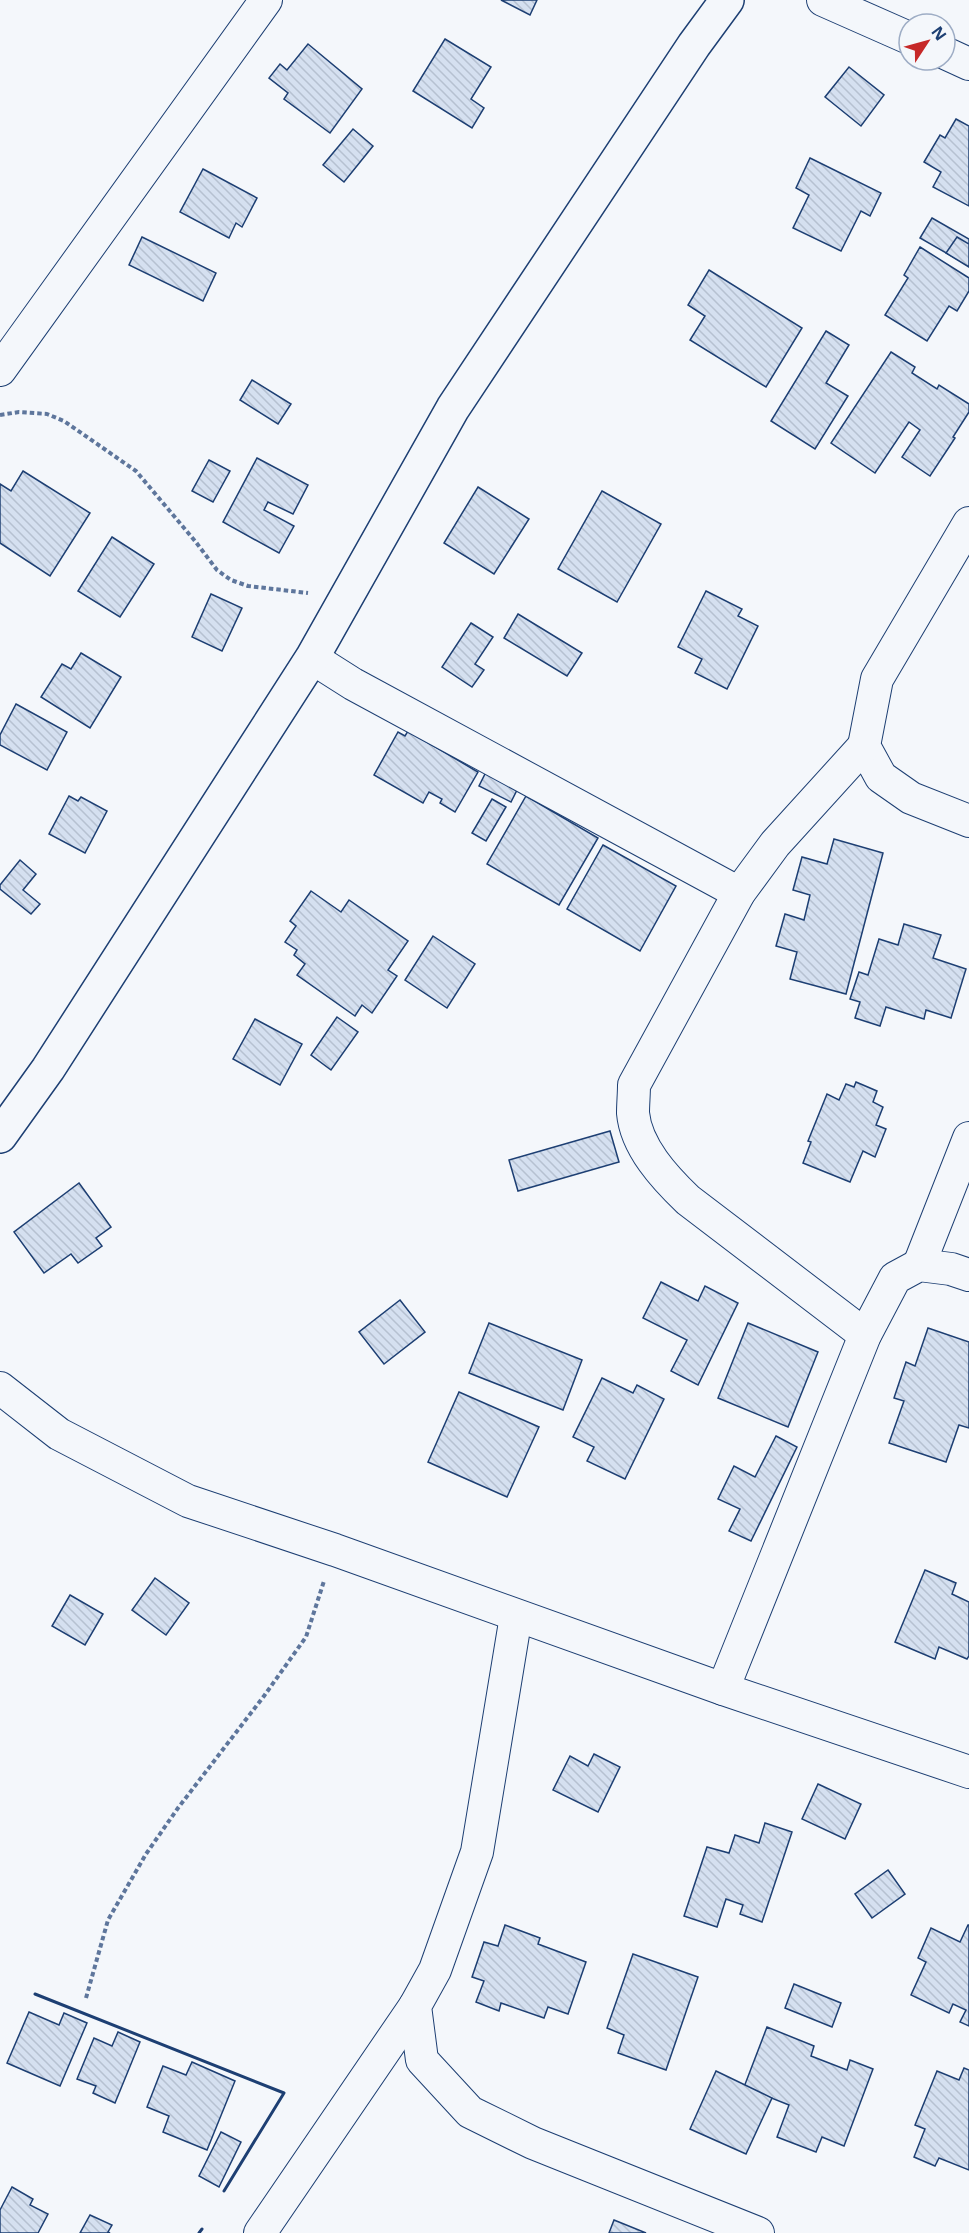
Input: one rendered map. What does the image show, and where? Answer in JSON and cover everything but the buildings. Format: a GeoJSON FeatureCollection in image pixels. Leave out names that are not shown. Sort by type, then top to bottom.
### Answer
{"type":"FeatureCollection","features":[{"type":"Feature","properties":{"kind":"street"},"geometry":{"type":"LineString","coordinates":[[0,370],[266,0]]}},
{"type":"Feature","properties":{"kind":"street"},"geometry":{"type":"LineString","coordinates":[[0,1136],[48,1069],[312,658],[453,408],[694,45],[727,0]]}},
{"type":"Feature","properties":{"kind":"street"},"geometry":{"type":"LineString","coordinates":[[823,0],[897,33]]}},
{"type":"Feature","properties":{"kind":"street"},"geometry":{"type":"LineString","coordinates":[[865,1335],[688,1200],[663,1176],[640,1138],[633,1115],[634,1084],[739,893],[775,844],[864,746],[878,679],[969,523]]}},
{"type":"Feature","properties":{"kind":"street"},"geometry":{"type":"LineString","coordinates":[[312,658],[364,689],[739,893]]}},
{"type":"Feature","properties":{"kind":"street"},"geometry":{"type":"LineString","coordinates":[[864,746],[881,777],[911,798],[969,821]]}},
{"type":"Feature","properties":{"kind":"street"},"geometry":{"type":"LineString","coordinates":[[919,1265],[969,1138]]}},
{"type":"Feature","properties":{"kind":"street"},"geometry":{"type":"LineString","coordinates":[[723,1689],[865,1335],[895,1278],[919,1265],[951,1269],[969,1275]]}},
{"type":"Feature","properties":{"kind":"street"},"geometry":{"type":"LineString","coordinates":[[0,1388],[59,1434],[188,1501],[335,1550],[723,1689],[969,1772]]}},
{"type":"Feature","properties":{"kind":"street"},"geometry":{"type":"LineString","coordinates":[[260,2233],[414,2006],[435,1970],[477,1852],[516,1616]]}},
{"type":"Feature","properties":{"kind":"street"},"geometry":{"type":"LineString","coordinates":[[414,2006],[422,2060],[470,2112],[533,2143],[758,2233]]}},
{"type":"Feature","properties":{"kind":"path"},"geometry":{"type":"LineString","coordinates":[[0,415],[19,412],[47,414],[64,421],[116,456],[136,471],[217,570],[231,580],[248,586],[346,598]]}},
{"type":"Feature","properties":{"kind":"path"},"geometry":{"type":"LineString","coordinates":[[86,1998],[108,1920],[146,1854],[178,1808],[306,1637],[335,1550]]}},
{"type":"Feature","properties":{"kind":"wall"},"geometry":{"type":"LineString","coordinates":[[35,1994],[284,2093],[224,2191]]}},
{"type":"Feature","properties":{"kind":"wall"},"geometry":{"type":"LineString","coordinates":[[199,2233],[202,2229]]}}]}
